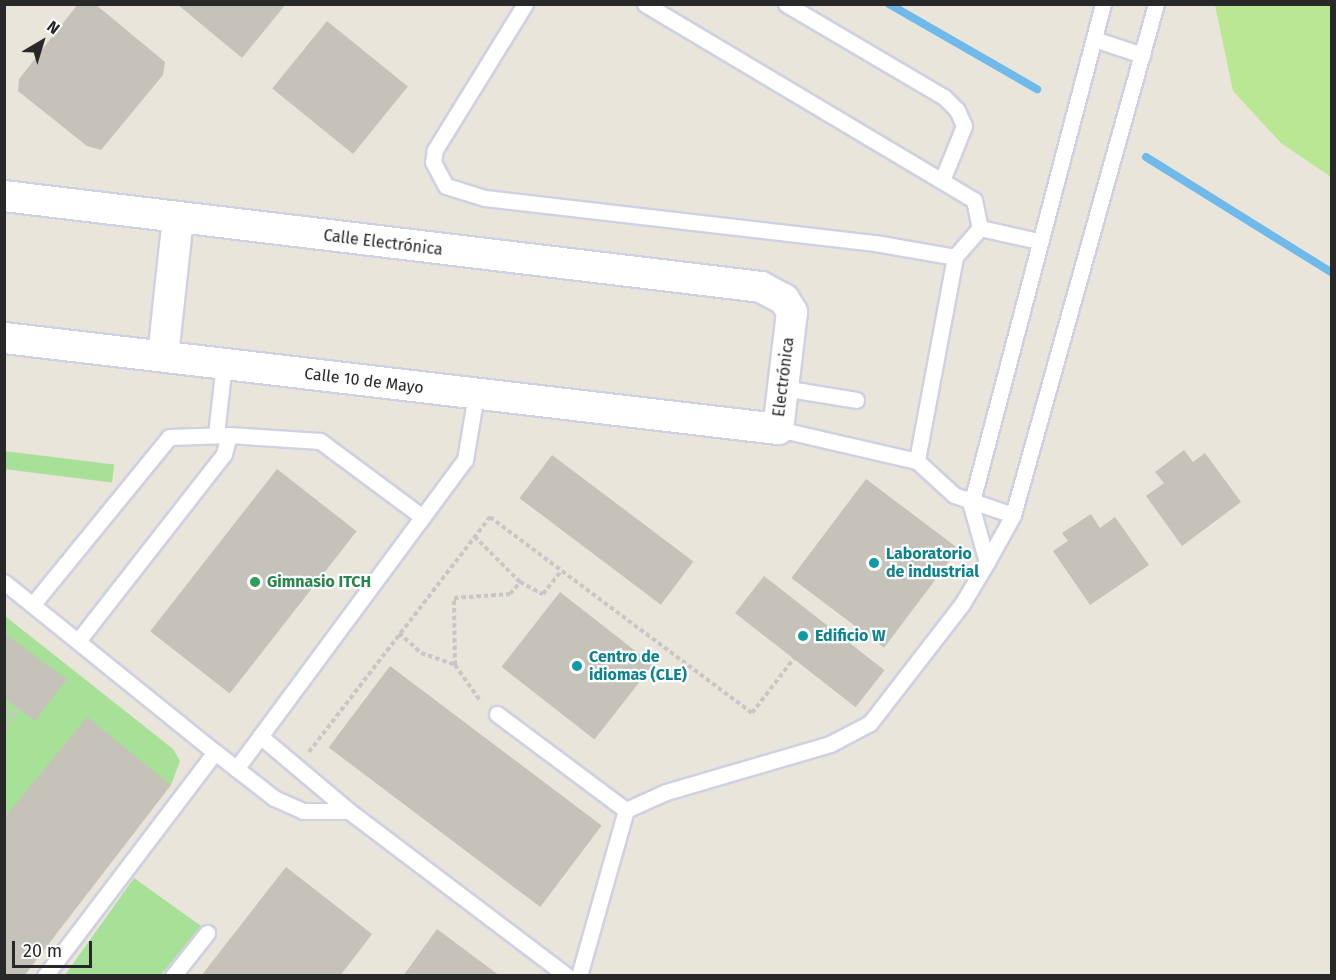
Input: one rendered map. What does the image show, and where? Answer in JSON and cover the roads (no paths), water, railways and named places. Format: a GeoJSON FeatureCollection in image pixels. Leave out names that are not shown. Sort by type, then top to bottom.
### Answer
{"type":"FeatureCollection","features":[{"type":"Feature","properties":{"kind":"street","name":"Calle Electrónica"},"geometry":{"type":"LineString","coordinates":[[4,196],[178,219],[761,287]]}},
{"type":"Feature","properties":{"kind":"street"},"geometry":{"type":"LineString","coordinates":[[163,356],[178,219]]}},
{"type":"Feature","properties":{"kind":"street","name":"Electrónica"},"geometry":{"type":"LineString","coordinates":[[724,424],[778,429],[791,309],[778,294],[761,287]]}},
{"type":"Feature","properties":{"kind":"street","name":"Calle 10 de Mayo"},"geometry":{"type":"LineString","coordinates":[[4,338],[724,424]]}},
{"type":"Feature","properties":{"kind":"lane"},"geometry":{"type":"LineString","coordinates":[[525,4],[435,150],[433,162],[446,186],[485,198],[875,243],[955,257]]}},
{"type":"Feature","properties":{"kind":"lane"},"geometry":{"type":"LineString","coordinates":[[645,4],[942,178],[974,200],[980,228]]}},
{"type":"Feature","properties":{"kind":"lane"},"geometry":{"type":"LineString","coordinates":[[786,4],[944,97],[957,110],[964,126],[942,178]]}},
{"type":"Feature","properties":{"kind":"lane"},"geometry":{"type":"LineString","coordinates":[[987,562],[971,505],[1038,241],[1103,4]]}},
{"type":"Feature","properties":{"kind":"lane"},"geometry":{"type":"LineString","coordinates":[[579,975],[626,810],[666,792],[830,744],[870,723],[942,632],[987,562],[1013,515],[1156,4]]}},
{"type":"Feature","properties":{"kind":"lane"},"geometry":{"type":"LineString","coordinates":[[1094,39],[1142,55]]}},
{"type":"Feature","properties":{"kind":"lane"},"geometry":{"type":"LineString","coordinates":[[917,461],[955,257],[980,228]]}},
{"type":"Feature","properties":{"kind":"lane"},"geometry":{"type":"LineString","coordinates":[[980,228],[1038,241]]}},
{"type":"Feature","properties":{"kind":"lane"},"geometry":{"type":"LineString","coordinates":[[80,638],[224,454],[224,364]]}},
{"type":"Feature","properties":{"kind":"lane"},"geometry":{"type":"LineString","coordinates":[[783,388],[856,400]]}},
{"type":"Feature","properties":{"kind":"lane"},"geometry":{"type":"LineString","coordinates":[[236,769],[469,451],[476,394]]}},
{"type":"Feature","properties":{"kind":"lane"},"geometry":{"type":"LineString","coordinates":[[778,429],[917,461],[971,505],[1013,515]]}},
{"type":"Feature","properties":{"kind":"lane"},"geometry":{"type":"LineString","coordinates":[[33,604],[169,437],[223,434],[320,441],[421,516]]}},
{"type":"Feature","properties":{"kind":"lane"},"geometry":{"type":"LineString","coordinates":[[4,582],[80,638],[215,752],[274,798],[303,811],[349,811]]}},
{"type":"Feature","properties":{"kind":"lane"},"geometry":{"type":"LineString","coordinates":[[497,714],[626,810]]}},
{"type":"Feature","properties":{"kind":"lane"},"geometry":{"type":"LineString","coordinates":[[260,736],[349,811],[567,975]]}},
{"type":"Feature","properties":{"kind":"lane"},"geometry":{"type":"LineString","coordinates":[[49,974],[215,752]]}},
{"type":"Feature","properties":{"kind":"lane"},"geometry":{"type":"LineString","coordinates":[[173,975],[207,933]]}},
{"type":"Feature","properties":{"kind":"waterway"},"geometry":{"type":"LineString","coordinates":[[889,4],[1037,89]]}},
{"type":"Feature","properties":{"kind":"waterway"},"geometry":{"type":"LineString","coordinates":[[1146,157],[1332,273]]}},
{"type":"Feature","properties":{"kind":"place","name":"Laboratorio de industrial"},"geometry":{"type":"Point","coordinates":[874,563]}},
{"type":"Feature","properties":{"kind":"place","name":"Gimnasio ITCH"},"geometry":{"type":"Point","coordinates":[255,582]}},
{"type":"Feature","properties":{"kind":"place","name":"Edificio W"},"geometry":{"type":"Point","coordinates":[803,636]}},
{"type":"Feature","properties":{"kind":"place","name":"Centro de idiomas (CLE)"},"geometry":{"type":"Point","coordinates":[577,666]}}]}
